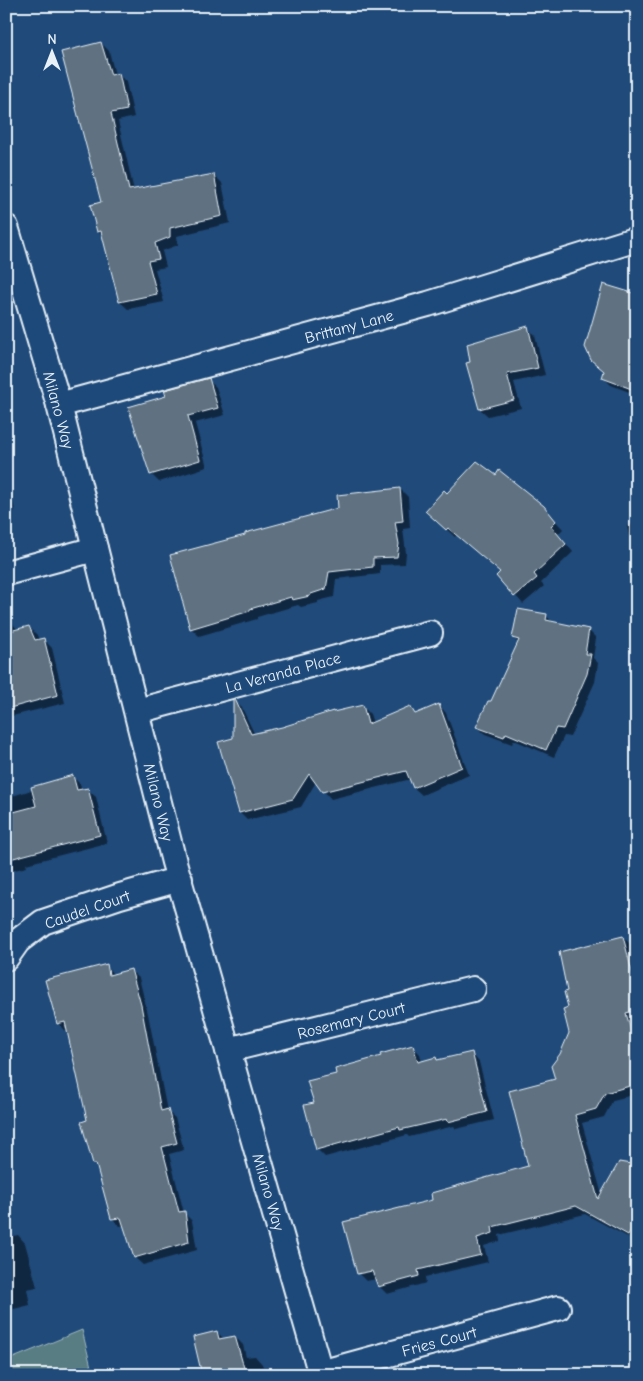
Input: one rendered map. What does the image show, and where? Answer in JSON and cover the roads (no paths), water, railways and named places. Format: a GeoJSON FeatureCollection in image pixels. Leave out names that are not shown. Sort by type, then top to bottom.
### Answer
{"type":"FeatureCollection","features":[{"type":"Feature","properties":{"kind":"street","name":"Milano Way"},"geometry":{"type":"LineString","coordinates":[[6,227],[58,405],[174,862],[320,1374]]}},
{"type":"Feature","properties":{"kind":"street","name":"Brittany Lane"},"geometry":{"type":"LineString","coordinates":[[58,405],[428,304],[637,240]]}},
{"type":"Feature","properties":{"kind":"street"},"geometry":{"type":"LineString","coordinates":[[6,573],[95,549]]}},
{"type":"Feature","properties":{"kind":"street","name":"La Veranda Place"},"geometry":{"type":"LineString","coordinates":[[137,711],[430,634]]}},
{"type":"Feature","properties":{"kind":"street","name":"Caudel Court"},"geometry":{"type":"LineString","coordinates":[[6,958],[18,941],[43,922],[120,896],[180,879]]}},
{"type":"Feature","properties":{"kind":"street","name":"Rosemary Court"},"geometry":{"type":"LineString","coordinates":[[228,1050],[473,989]]}},
{"type":"Feature","properties":{"kind":"street","name":"Fries Court"},"geometry":{"type":"LineString","coordinates":[[320,1374],[558,1308]]}}]}
